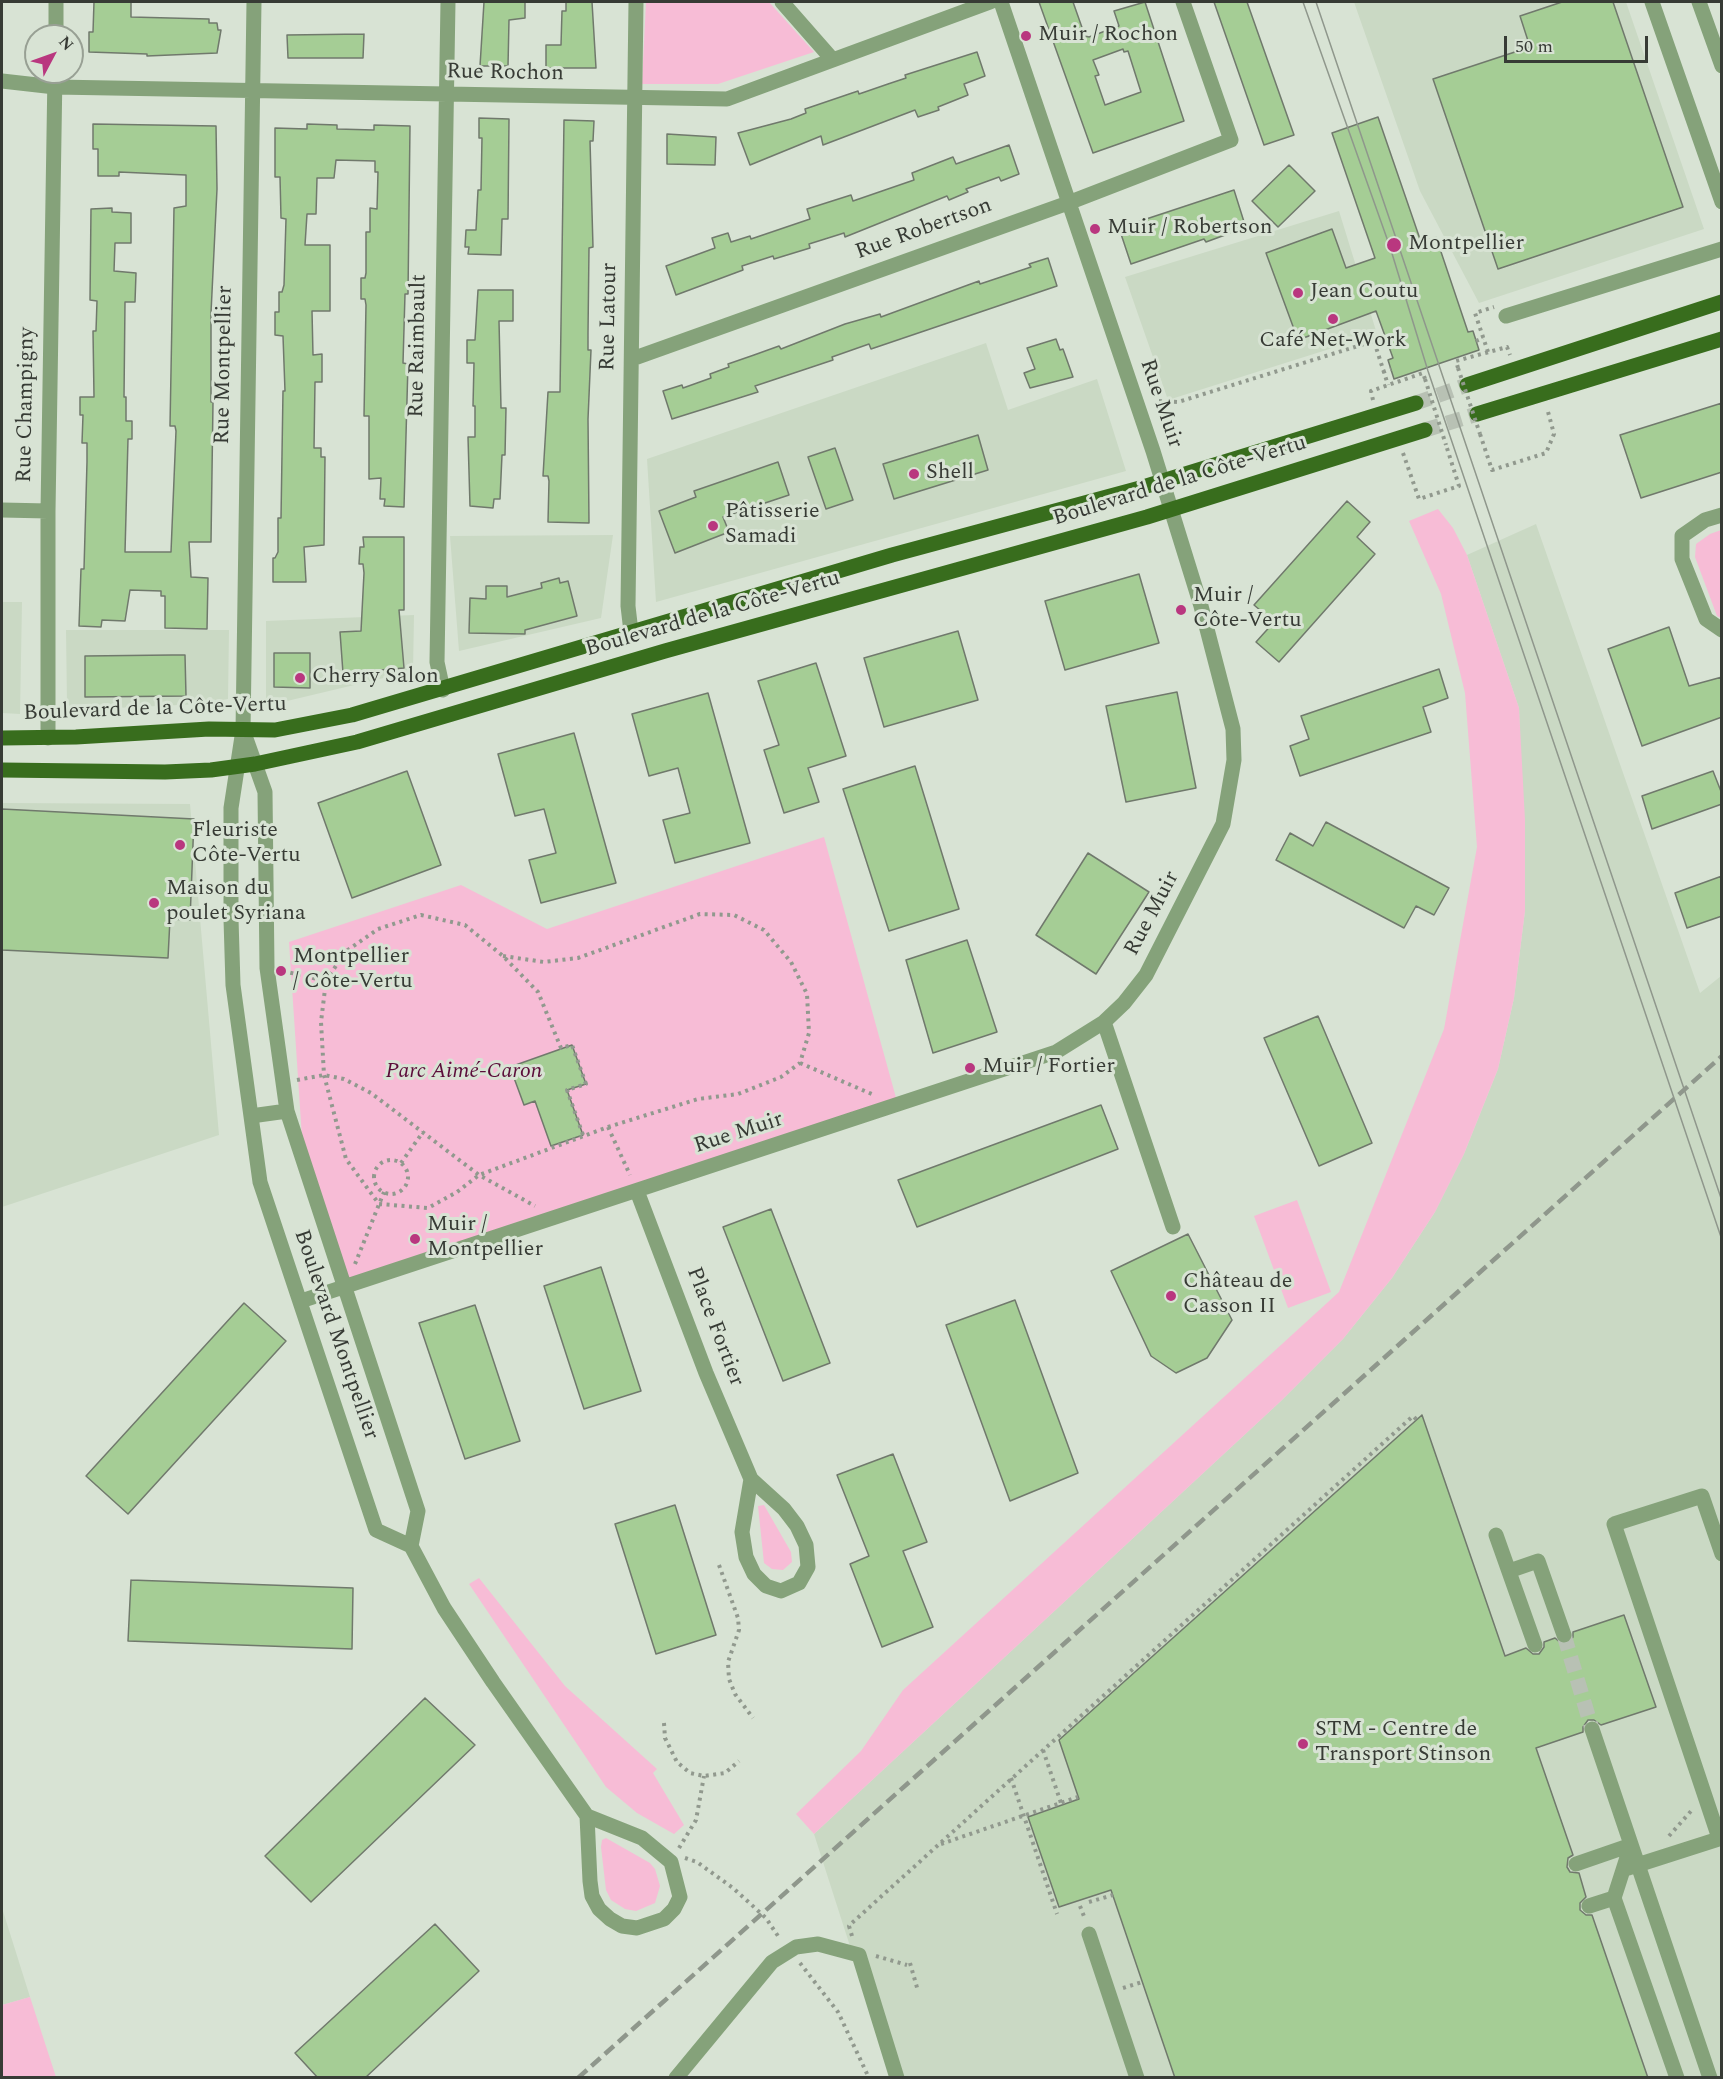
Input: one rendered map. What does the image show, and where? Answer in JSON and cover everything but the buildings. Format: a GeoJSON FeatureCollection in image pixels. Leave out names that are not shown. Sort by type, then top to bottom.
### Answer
{"type":"FeatureCollection","features":[{"type":"Feature","properties":{"kind":"main road"},"geometry":{"type":"LineString","coordinates":[[1467,385],[1722,302]]}},
{"type":"Feature","properties":{"kind":"main road"},"geometry":{"type":"LineString","coordinates":[[1477,414],[1722,339]]}},
{"type":"Feature","properties":{"kind":"main road","name":"Boulevard de la Côte-Vertu"},"geometry":{"type":"LineString","coordinates":[[2,738],[48,738],[209,729],[274,730],[333,719],[442,690],[892,555],[1162,480],[1416,403]]}},
{"type":"Feature","properties":{"kind":"main road","name":"Boulevard de la Côte-Vertu"},"geometry":{"type":"LineString","coordinates":[[2,770],[165,772],[237,767],[357,742],[665,651],[1172,510],[1425,430]]}},
{"type":"Feature","properties":{"kind":"street"},"geometry":{"type":"LineString","coordinates":[[56,2],[56,24]]}},
{"type":"Feature","properties":{"kind":"street","name":"Rue Montpellier"},"geometry":{"type":"LineString","coordinates":[[243,730],[254,2]]}},
{"type":"Feature","properties":{"kind":"street","name":"Rue Raimbault"},"geometry":{"type":"LineString","coordinates":[[442,690],[436,662],[448,2]]}},
{"type":"Feature","properties":{"kind":"street","name":"Rue Latour"},"geometry":{"type":"LineString","coordinates":[[632,632],[628,606],[636,2]]}},
{"type":"Feature","properties":{"kind":"street"},"geometry":{"type":"LineString","coordinates":[[782,2],[832,59]]}},
{"type":"Feature","properties":{"kind":"street","name":"Rue Rochon"},"geometry":{"type":"LineString","coordinates":[[84,81],[252,91],[727,99],[990,2]]}},
{"type":"Feature","properties":{"kind":"street","name":"Rue Muir"},"geometry":{"type":"LineString","coordinates":[[301,1301],[1056,1052],[1104,1022],[1124,1003],[1146,975],[1223,824],[1231,790],[1234,760],[1233,729],[1201,606],[1172,510],[1001,2]]}},
{"type":"Feature","properties":{"kind":"street","name":"Rue Robertson"},"geometry":{"type":"LineString","coordinates":[[632,359],[1068,203],[1231,140],[1183,2]]}},
{"type":"Feature","properties":{"kind":"street"},"geometry":{"type":"LineString","coordinates":[[1652,2],[1722,202]]}},
{"type":"Feature","properties":{"kind":"street"},"geometry":{"type":"LineString","coordinates":[[1699,2],[1722,66]]}},
{"type":"Feature","properties":{"kind":"street","name":"Rue Rochon"},"geometry":{"type":"LineString","coordinates":[[2,81],[24,80]]}},
{"type":"Feature","properties":{"kind":"street","name":"Rue Champigny"},"geometry":{"type":"LineString","coordinates":[[48,738],[48,511],[55,84]]}},
{"type":"Feature","properties":{"kind":"street"},"geometry":{"type":"LineString","coordinates":[[1506,316],[1722,249]]}},
{"type":"Feature","properties":{"kind":"street"},"geometry":{"type":"LineString","coordinates":[[2,510],[48,511]]}},
{"type":"Feature","properties":{"kind":"street"},"geometry":{"type":"LineString","coordinates":[[1722,515],[1705,520],[1682,536],[1682,559],[1706,619],[1722,630]]}},
{"type":"Feature","properties":{"kind":"street","name":"Boulevard Montpellier"},"geometry":{"type":"LineString","coordinates":[[243,730],[265,792],[267,968],[287,1111],[418,1511],[411,1546],[376,1530],[260,1182],[233,985],[231,951],[231,808],[243,730]]}},
{"type":"Feature","properties":{"kind":"street"},"geometry":{"type":"LineString","coordinates":[[1104,1022],[1173,1227]]}},
{"type":"Feature","properties":{"kind":"street"},"geometry":{"type":"LineString","coordinates":[[251,1116],[287,1111]]}},
{"type":"Feature","properties":{"kind":"street","name":"Place Fortier"},"geometry":{"type":"LineString","coordinates":[[637,1191],[706,1373],[751,1479],[784,1509],[797,1526],[806,1545],[808,1567],[799,1583],[781,1591],[766,1586],[754,1574],[746,1557],[742,1533],[751,1479]]}},
{"type":"Feature","properties":{"kind":"street"},"geometry":{"type":"LineString","coordinates":[[1589,1906],[1614,1898],[1630,1868],[1720,1838],[1614,1524],[1702,1496],[1722,1554]]}},
{"type":"Feature","properties":{"kind":"street"},"geometry":{"type":"LineString","coordinates":[[1496,1535],[1535,1645]]}},
{"type":"Feature","properties":{"kind":"street"},"geometry":{"type":"LineString","coordinates":[[411,1546],[444,1608],[587,1816],[592,1896],[599,1909],[622,1926],[637,1928],[664,1919],[681,1897],[671,1862],[642,1838],[587,1816]]}},
{"type":"Feature","properties":{"kind":"street"},"geometry":{"type":"LineString","coordinates":[[1509,1570],[1538,1561],[1564,1635]]}},
{"type":"Feature","properties":{"kind":"street"},"geometry":{"type":"LineString","coordinates":[[1592,1729],[1630,1845],[1630,1868],[1710,2078]]}},
{"type":"Feature","properties":{"kind":"street"},"geometry":{"type":"LineString","coordinates":[[1576,1864],[1630,1845]]}},
{"type":"Feature","properties":{"kind":"street"},"geometry":{"type":"LineString","coordinates":[[1614,1898],[1677,2078]]}},
{"type":"Feature","properties":{"kind":"street"},"geometry":{"type":"LineString","coordinates":[[1089,1934],[1137,2078]]}},
{"type":"Feature","properties":{"kind":"street"},"geometry":{"type":"LineString","coordinates":[[676,2078],[759,1974],[781,1955],[806,1944],[818,1944],[859,1955],[897,2078]]}},
{"type":"Feature","properties":{"kind":"path"},"geometry":{"type":"LineString","coordinates":[[1476,341],[1483,338],[1488,352]]}},
{"type":"Feature","properties":{"kind":"path"},"geometry":{"type":"LineString","coordinates":[[1159,401],[1178,402],[1374,341],[1388,385]]}},
{"type":"Feature","properties":{"kind":"path"},"geometry":{"type":"LineString","coordinates":[[1507,347],[1456,361],[1492,470],[1545,453],[1554,434],[1547,407]]}},
{"type":"Feature","properties":{"kind":"path"},"geometry":{"type":"LineString","coordinates":[[1383,372],[1391,369]]}},
{"type":"Feature","properties":{"kind":"path"},"geometry":{"type":"LineString","coordinates":[[1373,400],[1371,391],[1423,373],[1459,486],[1419,499],[1404,453]]}},
{"type":"Feature","properties":{"kind":"path"},"geometry":{"type":"LineString","coordinates":[[503,956],[544,962],[578,958],[700,914],[734,915],[764,930],[791,962],[807,994],[809,1033],[800,1063],[780,1077],[738,1094],[698,1099],[609,1127],[479,1175],[457,1192],[428,1208],[379,1204],[346,1159],[324,1075],[321,1022],[326,981],[345,952],[378,928],[421,915],[465,925],[503,956],[538,992],[561,1048],[572,1045],[586,1084],[567,1090],[583,1135]]}},
{"type":"Feature","properties":{"kind":"path"},"geometry":{"type":"LineString","coordinates":[[267,968],[326,981]]}},
{"type":"Feature","properties":{"kind":"path"},"geometry":{"type":"LineString","coordinates":[[800,1063],[898,1105]]}},
{"type":"Feature","properties":{"kind":"path"},"geometry":{"type":"LineString","coordinates":[[294,1081],[324,1075],[344,1079],[371,1093],[479,1175],[556,1218]]}},
{"type":"Feature","properties":{"kind":"path"},"geometry":{"type":"LineString","coordinates":[[609,1127],[637,1191]]}},
{"type":"Feature","properties":{"kind":"path"},"geometry":{"type":"LineString","coordinates":[[401,1163],[423,1132]]}},
{"type":"Feature","properties":{"kind":"path"},"geometry":{"type":"LineString","coordinates":[[385,1161],[401,1163],[407,1171],[407,1182],[395,1193],[384,1192],[376,1184],[377,1168],[385,1161]]}},
{"type":"Feature","properties":{"kind":"path"},"geometry":{"type":"LineString","coordinates":[[346,1287],[384,1192]]}},
{"type":"Feature","properties":{"kind":"path"},"geometry":{"type":"LineString","coordinates":[[853,1922],[1413,1416],[1417,1420]]}},
{"type":"Feature","properties":{"kind":"path"},"geometry":{"type":"LineString","coordinates":[[719,1565],[738,1618],[739,1630],[728,1662],[729,1679],[735,1694],[753,1718]]}},
{"type":"Feature","properties":{"kind":"path"},"geometry":{"type":"LineString","coordinates":[[664,1723],[665,1738],[677,1762],[690,1773],[704,1776],[725,1773],[739,1761]]}},
{"type":"Feature","properties":{"kind":"path"},"geometry":{"type":"LineString","coordinates":[[1043,1750],[1061,1803]]}},
{"type":"Feature","properties":{"kind":"path"},"geometry":{"type":"LineString","coordinates":[[671,1862],[696,1820],[704,1776]]}},
{"type":"Feature","properties":{"kind":"path"},"geometry":{"type":"LineString","coordinates":[[1011,1778],[1057,1914]]}},
{"type":"Feature","properties":{"kind":"path"},"geometry":{"type":"LineString","coordinates":[[938,1845],[1078,1797]]}},
{"type":"Feature","properties":{"kind":"path"},"geometry":{"type":"LineString","coordinates":[[1089,1902],[1113,1895]]}},
{"type":"Feature","properties":{"kind":"path"},"geometry":{"type":"LineString","coordinates":[[859,1955],[878,1956],[908,1964],[918,1991]]}},
{"type":"Feature","properties":{"kind":"path"},"geometry":{"type":"LineString","coordinates":[[1119,1990],[1142,1982]]}},
{"type":"Feature","properties":{"kind":"shaded area"},"geometry":{"type":"Polygon","coordinates":[[[1354,2],[1626,2],[1704,229],[1479,303],[1420,191],[1354,2]]]}},
{"type":"Feature","properties":{"kind":"shaded area"},"geometry":{"type":"Polygon","coordinates":[[[1339,211],[1377,334],[1168,400],[1125,277],[1339,211]]]}},
{"type":"Feature","properties":{"kind":"shaded area"},"geometry":{"type":"Polygon","coordinates":[[[986,343],[1008,410],[1097,379],[1126,471],[656,602],[647,459],[986,343]]]}},
{"type":"Feature","properties":{"kind":"shaded area"},"geometry":{"type":"Polygon","coordinates":[[[1536,524],[1700,993],[1721,976],[1721,2077],[892,2077],[814,1834],[1281,1401],[1343,1339],[1392,1278],[1435,1212],[1464,1154],[1498,1069],[1514,998],[1525,911],[1519,708],[1467,555],[1536,524]]]}},
{"type":"Feature","properties":{"kind":"shaded area"},"geometry":{"type":"Polygon","coordinates":[[[613,535],[601,618],[459,651],[450,536],[613,535]]]}},
{"type":"Feature","properties":{"kind":"shaded area"},"geometry":{"type":"Polygon","coordinates":[[[2,602],[22,602],[20,714],[2,713],[2,602]]]}},
{"type":"Feature","properties":{"kind":"shaded area"},"geometry":{"type":"Polygon","coordinates":[[[414,615],[413,671],[266,706],[266,621],[414,615]]]}},
{"type":"Feature","properties":{"kind":"shaded area"},"geometry":{"type":"Polygon","coordinates":[[[66,630],[229,630],[228,699],[200,704],[73,710],[67,703],[66,630]]]}},
{"type":"Feature","properties":{"kind":"shaded area"},"geometry":{"type":"Polygon","coordinates":[[[2,803],[190,804],[219,1135],[2,1207],[2,803]]]}},
{"type":"Feature","properties":{"kind":"shaded area"},"geometry":{"type":"Polygon","coordinates":[[[2,1908],[30,1997],[2,2005],[2,1908]]]}},
{"type":"Feature","properties":{"kind":"green space"},"geometry":{"type":"Polygon","coordinates":[[[646,2],[769,2],[814,52],[718,84],[642,84],[646,2]]]}},
{"type":"Feature","properties":{"kind":"green space"},"geometry":{"type":"Polygon","coordinates":[[[1438,509],[1453,528],[1467,555],[1519,708],[1525,820],[1525,911],[1514,998],[1498,1069],[1464,1154],[1435,1212],[1392,1278],[1343,1339],[1281,1401],[814,1834],[796,1814],[861,1751],[903,1690],[1339,1292],[1444,1029],[1477,847],[1465,693],[1441,594],[1409,521],[1438,509]]]}},
{"type":"Feature","properties":{"kind":"green space"},"geometry":{"type":"Polygon","coordinates":[[[1722,530],[1721,618],[1717,616],[1695,557],[1696,544],[1710,534],[1722,530]]]}},
{"type":"Feature","properties":{"kind":"green space","name":"Parc Aimé-Caron"},"geometry":{"type":"Polygon","coordinates":[[[824,837],[898,1105],[346,1287],[304,1168],[289,942],[461,885],[547,929],[824,837]]]}},
{"type":"Feature","properties":{"kind":"green space"},"geometry":{"type":"Polygon","coordinates":[[[1297,1200],[1331,1292],[1288,1308],[1254,1216],[1297,1200]]]}},
{"type":"Feature","properties":{"kind":"green space"},"geometry":{"type":"Polygon","coordinates":[[[764,1505],[791,1552],[792,1562],[783,1570],[772,1569],[764,1563],[758,1506],[764,1505]]]}},
{"type":"Feature","properties":{"kind":"green space"},"geometry":{"type":"Polygon","coordinates":[[[479,1578],[565,1686],[657,1769],[653,1773],[684,1825],[674,1834],[637,1813],[606,1787],[469,1584],[479,1578]]]}},
{"type":"Feature","properties":{"kind":"green space"},"geometry":{"type":"Polygon","coordinates":[[[606,1838],[650,1863],[655,1869],[660,1886],[655,1903],[636,1911],[625,1909],[611,1900],[606,1890],[601,1847],[602,1840],[606,1838]]]}},
{"type":"Feature","properties":{"kind":"green space"},"geometry":{"type":"Polygon","coordinates":[[[30,1997],[56,2077],[2,2077],[2,2005],[30,1997]]]}},
{"type":"Feature","properties":{"kind":"tunnel"},"geometry":{"type":"LineString","coordinates":[[1416,403],[1467,385]]}},
{"type":"Feature","properties":{"kind":"tunnel"},"geometry":{"type":"LineString","coordinates":[[1425,430],[1477,414]]}},
{"type":"Feature","properties":{"kind":"tunnel"},"geometry":{"type":"LineString","coordinates":[[1564,1635],[1592,1729]]}},
{"type":"Feature","properties":{"kind":"tram line"},"geometry":{"type":"LineString","coordinates":[[1303,2],[1390,247],[1428,371],[1722,1240]]}},
{"type":"Feature","properties":{"kind":"tram line"},"geometry":{"type":"LineString","coordinates":[[1316,2],[1722,1201]]}},
{"type":"Feature","properties":{"kind":"railway"},"geometry":{"type":"LineString","coordinates":[[578,2078],[1722,1056]]}},
{"type":"Feature","properties":{"kind":"place","name":"Muir / Rochon"},"geometry":{"type":"Point","coordinates":[1026,36]}},
{"type":"Feature","properties":{"kind":"place","name":"Muir / Robertson"},"geometry":{"type":"Point","coordinates":[1095,229]}},
{"type":"Feature","properties":{"kind":"place","name":"Montpellier"},"geometry":{"type":"Point","coordinates":[1394,245]}},
{"type":"Feature","properties":{"kind":"place","name":"Jean Coutu"},"geometry":{"type":"Point","coordinates":[1298,293]}},
{"type":"Feature","properties":{"kind":"place","name":"Café Net-Work"},"geometry":{"type":"Point","coordinates":[1333,319]}},
{"type":"Feature","properties":{"kind":"place","name":"Shell"},"geometry":{"type":"Point","coordinates":[914,474]}},
{"type":"Feature","properties":{"kind":"place","name":"Pâtisserie Samadi"},"geometry":{"type":"Point","coordinates":[713,526]}},
{"type":"Feature","properties":{"kind":"place","name":"Muir / Côte-Vertu"},"geometry":{"type":"Point","coordinates":[1181,610]}},
{"type":"Feature","properties":{"kind":"place","name":"Cherry Salon"},"geometry":{"type":"Point","coordinates":[300,678]}},
{"type":"Feature","properties":{"kind":"place","name":"Fleuriste Côte-Vertu"},"geometry":{"type":"Point","coordinates":[180,845]}},
{"type":"Feature","properties":{"kind":"place","name":"Maison du poulet Syriana"},"geometry":{"type":"Point","coordinates":[154,903]}},
{"type":"Feature","properties":{"kind":"place","name":"Montpellier / Côte-Vertu"},"geometry":{"type":"Point","coordinates":[281,971]}},
{"type":"Feature","properties":{"kind":"place","name":"Muir / Fortier"},"geometry":{"type":"Point","coordinates":[970,1068]}},
{"type":"Feature","properties":{"kind":"place","name":"Muir / Montpellier"},"geometry":{"type":"Point","coordinates":[415,1239]}},
{"type":"Feature","properties":{"kind":"place","name":"Château de Casson II"},"geometry":{"type":"Point","coordinates":[1171,1296]}},
{"type":"Feature","properties":{"kind":"place","name":"STM - Centre de Transport Stinson"},"geometry":{"type":"Point","coordinates":[1303,1744]}}]}
